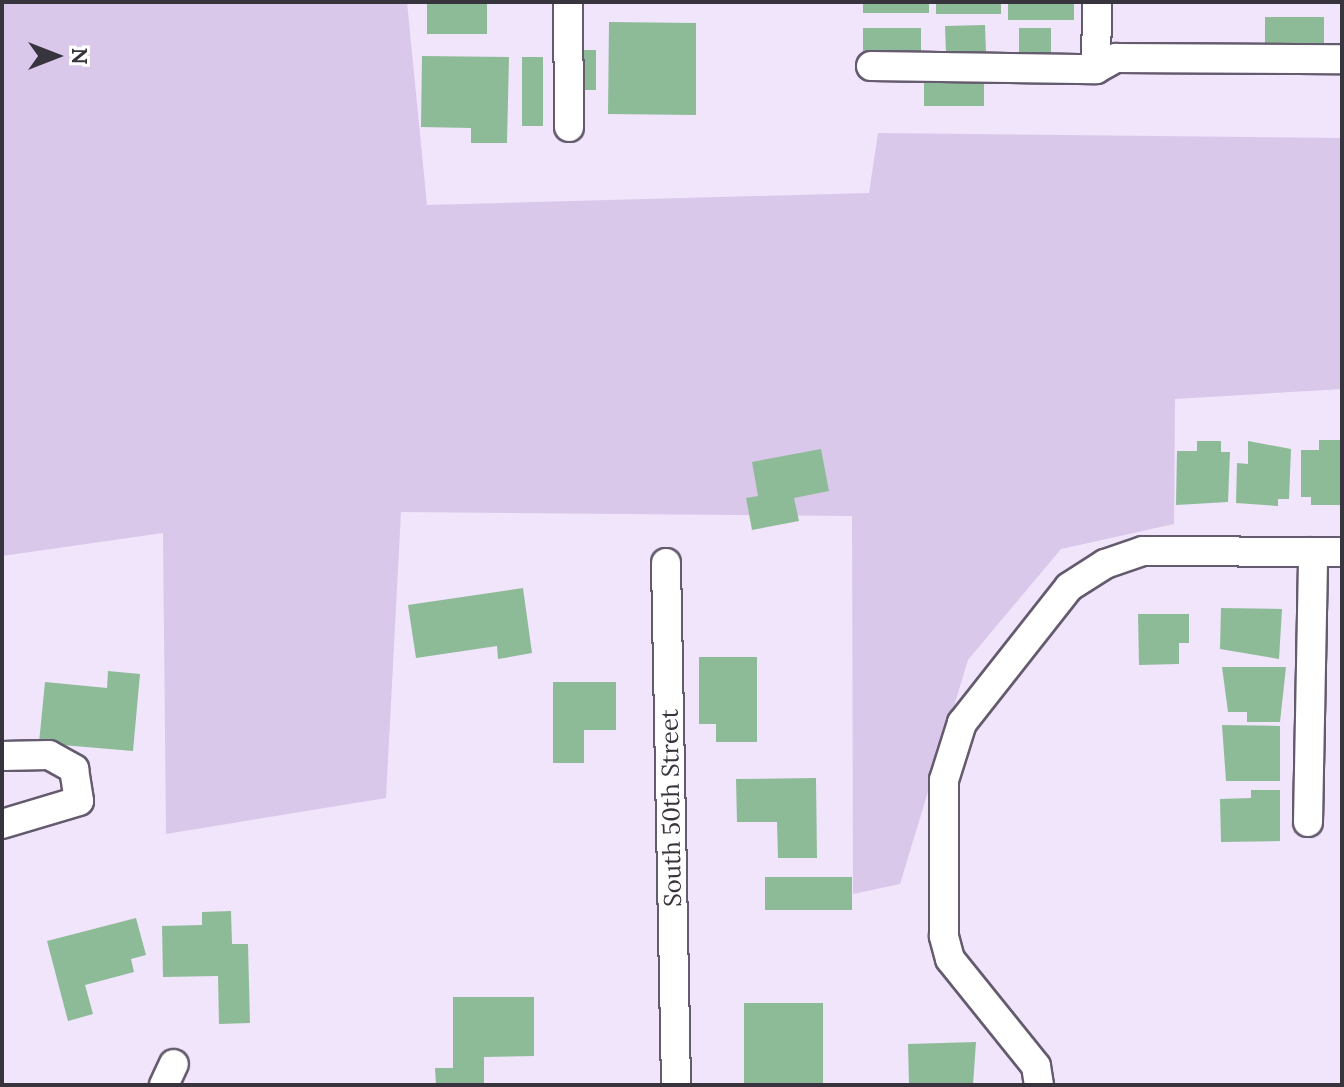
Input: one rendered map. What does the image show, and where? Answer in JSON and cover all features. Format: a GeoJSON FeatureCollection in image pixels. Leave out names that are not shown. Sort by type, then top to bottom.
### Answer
{"type":"FeatureCollection","features":[{"type":"Feature","properties":{"kind":"street"},"geometry":{"type":"LineString","coordinates":[[568,2],[569,127]]}},
{"type":"Feature","properties":{"kind":"street"},"geometry":{"type":"LineString","coordinates":[[1096,69],[1097,2]]}},
{"type":"Feature","properties":{"kind":"street"},"geometry":{"type":"LineString","coordinates":[[871,66],[1096,69],[1116,58],[1342,59]]}},
{"type":"Feature","properties":{"kind":"street"},"geometry":{"type":"LineString","coordinates":[[1039,1085],[1036,1066],[950,959],[944,936],[944,780],[962,723],[1069,587],[1143,551],[1342,552]]}},
{"type":"Feature","properties":{"kind":"street"},"geometry":{"type":"LineString","coordinates":[[1308,822],[1313,552]]}},
{"type":"Feature","properties":{"kind":"street","name":"South 50th Street"},"geometry":{"type":"LineString","coordinates":[[666,563],[676,1085]]}},
{"type":"Feature","properties":{"kind":"street"},"geometry":{"type":"LineString","coordinates":[[2,756],[49,755],[74,769],[79,801],[2,824]]}},
{"type":"Feature","properties":{"kind":"shaded area"},"geometry":{"type":"Polygon","coordinates":[[[2,2],[407,2],[427,205],[869,193],[878,133],[1342,138],[1342,389],[1175,399],[1174,524],[1061,549],[968,660],[900,884],[853,894],[852,516],[401,512],[386,798],[166,834],[163,533],[2,556],[2,2]]]}},
{"type":"Feature","properties":{"kind":"building"},"geometry":{"type":"Polygon","coordinates":[[[427,2],[487,2],[487,34],[427,34],[427,2]]]}},
{"type":"Feature","properties":{"kind":"building"},"geometry":{"type":"Polygon","coordinates":[[[863,2],[929,2],[929,13],[863,13],[863,2]]]}},
{"type":"Feature","properties":{"kind":"building"},"geometry":{"type":"Polygon","coordinates":[[[936,2],[1001,2],[1001,14],[936,14],[936,2]]]}},
{"type":"Feature","properties":{"kind":"building"},"geometry":{"type":"Polygon","coordinates":[[[1008,2],[1074,2],[1074,20],[1008,20],[1008,2]]]}},
{"type":"Feature","properties":{"kind":"building"},"geometry":{"type":"Polygon","coordinates":[[[1265,17],[1324,17],[1324,43],[1265,43],[1265,17]]]}},
{"type":"Feature","properties":{"kind":"building"},"geometry":{"type":"Polygon","coordinates":[[[609,22],[696,23],[696,115],[608,114],[609,22]]]}},
{"type":"Feature","properties":{"kind":"building"},"geometry":{"type":"Polygon","coordinates":[[[985,25],[986,53],[946,53],[945,26],[985,25]]]}},
{"type":"Feature","properties":{"kind":"building"},"geometry":{"type":"Polygon","coordinates":[[[863,28],[921,28],[921,53],[863,53],[863,28]]]}},
{"type":"Feature","properties":{"kind":"building"},"geometry":{"type":"Polygon","coordinates":[[[1019,28],[1051,28],[1051,55],[1019,55],[1019,28]]]}},
{"type":"Feature","properties":{"kind":"building"},"geometry":{"type":"Polygon","coordinates":[[[578,50],[596,50],[596,90],[578,90],[578,50]]]}},
{"type":"Feature","properties":{"kind":"building"},"geometry":{"type":"Polygon","coordinates":[[[422,56],[509,57],[507,143],[471,143],[471,128],[421,127],[422,56]]]}},
{"type":"Feature","properties":{"kind":"building"},"geometry":{"type":"Polygon","coordinates":[[[522,57],[543,57],[543,126],[522,126],[522,57]]]}},
{"type":"Feature","properties":{"kind":"building"},"geometry":{"type":"Polygon","coordinates":[[[924,81],[984,81],[984,106],[924,106],[924,81]]]}},
{"type":"Feature","properties":{"kind":"building"},"geometry":{"type":"Polygon","coordinates":[[[1319,440],[1341,440],[1342,505],[1311,505],[1311,497],[1301,497],[1301,450],[1319,450],[1319,440]]]}},
{"type":"Feature","properties":{"kind":"building"},"geometry":{"type":"Polygon","coordinates":[[[1197,441],[1221,441],[1221,452],[1230,452],[1228,502],[1176,505],[1177,451],[1197,451],[1197,441]]]}},
{"type":"Feature","properties":{"kind":"building"},"geometry":{"type":"Polygon","coordinates":[[[1248,441],[1291,449],[1289,499],[1278,499],[1278,506],[1236,503],[1237,463],[1248,464],[1248,441]]]}},
{"type":"Feature","properties":{"kind":"building"},"geometry":{"type":"Polygon","coordinates":[[[821,449],[829,491],[794,498],[799,521],[752,530],[746,498],[758,496],[752,462],[821,449]]]}},
{"type":"Feature","properties":{"kind":"building"},"geometry":{"type":"Polygon","coordinates":[[[523,588],[532,653],[498,659],[497,646],[416,658],[408,605],[523,588]]]}},
{"type":"Feature","properties":{"kind":"building"},"geometry":{"type":"Polygon","coordinates":[[[1221,608],[1282,609],[1279,659],[1220,649],[1221,608]]]}},
{"type":"Feature","properties":{"kind":"building"},"geometry":{"type":"Polygon","coordinates":[[[1138,614],[1189,614],[1189,643],[1179,643],[1179,664],[1139,665],[1138,614]]]}},
{"type":"Feature","properties":{"kind":"building"},"geometry":{"type":"Polygon","coordinates":[[[699,657],[757,657],[757,742],[716,742],[716,724],[699,724],[699,657]]]}},
{"type":"Feature","properties":{"kind":"building"},"geometry":{"type":"Polygon","coordinates":[[[1222,667],[1286,667],[1280,722],[1247,722],[1247,712],[1228,712],[1222,667]]]}},
{"type":"Feature","properties":{"kind":"building"},"geometry":{"type":"Polygon","coordinates":[[[108,671],[140,674],[133,751],[39,743],[45,682],[107,688],[108,671]]]}},
{"type":"Feature","properties":{"kind":"building"},"geometry":{"type":"Polygon","coordinates":[[[553,682],[616,682],[616,730],[584,730],[584,763],[553,763],[553,682]]]}},
{"type":"Feature","properties":{"kind":"building"},"geometry":{"type":"Polygon","coordinates":[[[1222,725],[1280,726],[1280,781],[1226,781],[1222,725]]]}},
{"type":"Feature","properties":{"kind":"building"},"geometry":{"type":"Polygon","coordinates":[[[816,778],[817,858],[778,858],[777,822],[737,822],[736,779],[816,778]]]}},
{"type":"Feature","properties":{"kind":"building"},"geometry":{"type":"Polygon","coordinates":[[[1251,790],[1280,790],[1280,841],[1221,842],[1220,799],[1251,798],[1251,790]]]}},
{"type":"Feature","properties":{"kind":"building"},"geometry":{"type":"Polygon","coordinates":[[[765,877],[852,877],[852,910],[765,910],[765,877]]]}},
{"type":"Feature","properties":{"kind":"building"},"geometry":{"type":"Polygon","coordinates":[[[231,911],[232,944],[248,944],[250,1023],[219,1024],[218,976],[163,977],[162,926],[202,925],[202,912],[231,911]]]}},
{"type":"Feature","properties":{"kind":"building"},"geometry":{"type":"Polygon","coordinates":[[[136,918],[146,955],[131,959],[134,972],[85,985],[93,1014],[68,1021],[47,941],[136,918]]]}},
{"type":"Feature","properties":{"kind":"building"},"geometry":{"type":"Polygon","coordinates":[[[453,997],[534,997],[534,1056],[484,1057],[484,1085],[436,1085],[435,1068],[453,1068],[453,997]]]}},
{"type":"Feature","properties":{"kind":"building"},"geometry":{"type":"Polygon","coordinates":[[[744,1003],[823,1003],[823,1085],[744,1085],[744,1003]]]}},
{"type":"Feature","properties":{"kind":"building"},"geometry":{"type":"Polygon","coordinates":[[[976,1042],[973,1085],[909,1085],[908,1044],[976,1042]]]}}]}
